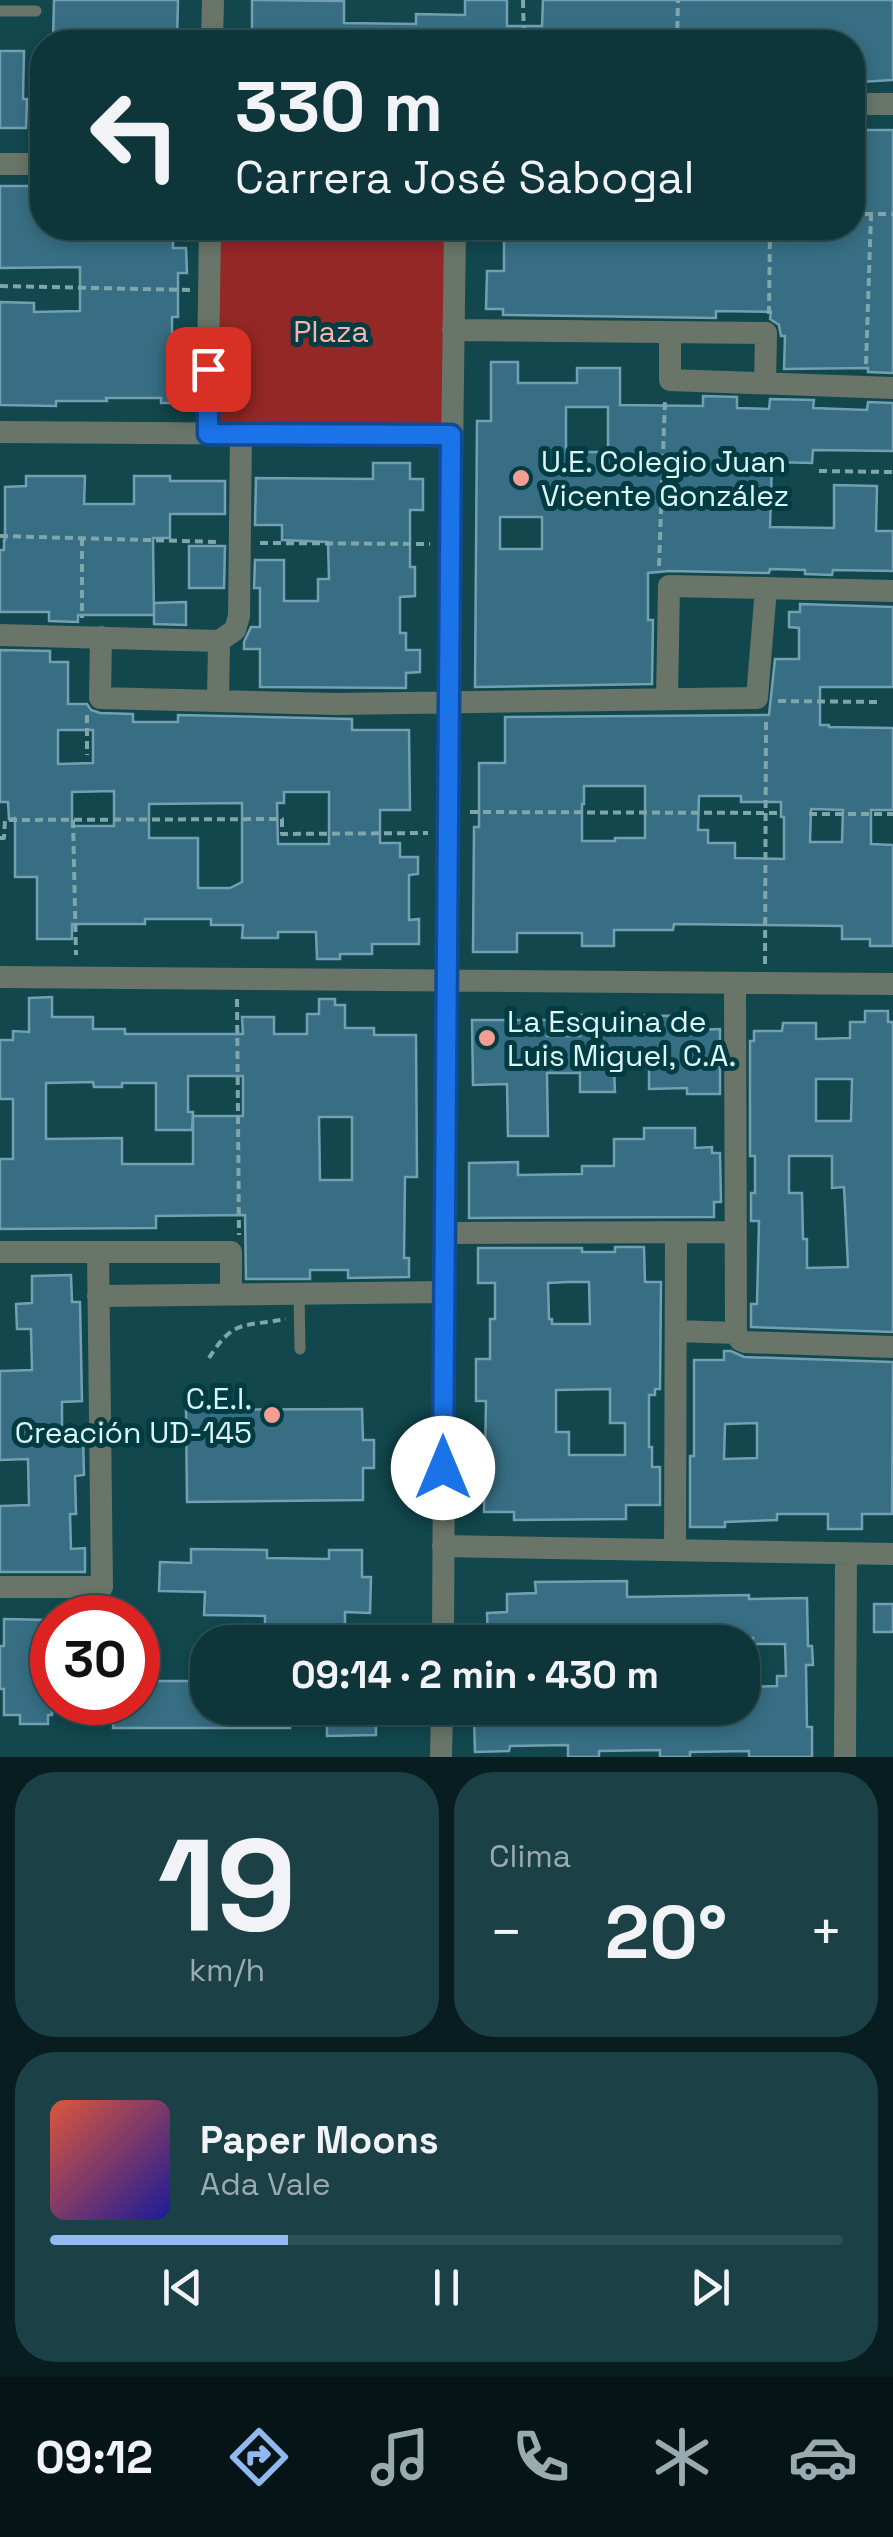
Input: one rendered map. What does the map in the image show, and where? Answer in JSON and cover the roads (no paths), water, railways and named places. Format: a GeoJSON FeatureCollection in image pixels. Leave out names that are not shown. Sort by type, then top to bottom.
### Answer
{"type":"FeatureCollection","features":[{"type":"Feature","properties":{"kind":"street"},"geometry":{"type":"LineString","coordinates":[[212,30],[213,0]]}},
{"type":"Feature","properties":{"kind":"street"},"geometry":{"type":"LineString","coordinates":[[865,104],[893,104]]}},
{"type":"Feature","properties":{"kind":"street"},"geometry":{"type":"LineString","coordinates":[[0,164],[30,164]]}},
{"type":"Feature","properties":{"kind":"street"},"geometry":{"type":"LineString","coordinates":[[208,434],[210,240]]}},
{"type":"Feature","properties":{"kind":"street"},"geometry":{"type":"LineString","coordinates":[[443,1625],[454,240]]}},
{"type":"Feature","properties":{"kind":"street"},"geometry":{"type":"LineString","coordinates":[[453,330],[766,333],[765,384]]}},
{"type":"Feature","properties":{"kind":"street"},"geometry":{"type":"LineString","coordinates":[[670,333],[670,380],[893,388]]}},
{"type":"Feature","properties":{"kind":"street"},"geometry":{"type":"LineString","coordinates":[[0,432],[451,435]]}},
{"type":"Feature","properties":{"kind":"street"},"geometry":{"type":"LineString","coordinates":[[0,635],[219,641],[235,630],[239,616],[241,434]]}},
{"type":"Feature","properties":{"kind":"street"},"geometry":{"type":"LineString","coordinates":[[668,699],[669,586],[893,591]]}},
{"type":"Feature","properties":{"kind":"street"},"geometry":{"type":"LineString","coordinates":[[92,637],[100,698],[336,704],[760,699],[766,588]]}},
{"type":"Feature","properties":{"kind":"street"},"geometry":{"type":"LineString","coordinates":[[218,701],[219,641]]}},
{"type":"Feature","properties":{"kind":"street"},"geometry":{"type":"LineString","coordinates":[[0,977],[893,984]]}},
{"type":"Feature","properties":{"kind":"street"},"geometry":{"type":"LineString","coordinates":[[735,983],[736,1334],[745,1342],[893,1347]]}},
{"type":"Feature","properties":{"kind":"street"},"geometry":{"type":"LineString","coordinates":[[676,1232],[676,1550]]}},
{"type":"Feature","properties":{"kind":"street"},"geometry":{"type":"LineString","coordinates":[[444,1233],[735,1232]]}},
{"type":"Feature","properties":{"kind":"street"},"geometry":{"type":"LineString","coordinates":[[0,1252],[230,1252],[231,1294]]}},
{"type":"Feature","properties":{"kind":"street"},"geometry":{"type":"LineString","coordinates":[[0,1587],[102,1587],[98,1252]]}},
{"type":"Feature","properties":{"kind":"street"},"geometry":{"type":"LineString","coordinates":[[98,1296],[231,1294],[300,1303],[444,1292]]}},
{"type":"Feature","properties":{"kind":"street"},"geometry":{"type":"LineString","coordinates":[[676,1331],[736,1334]]}},
{"type":"Feature","properties":{"kind":"street"},"geometry":{"type":"LineString","coordinates":[[443,1546],[893,1554]]}},
{"type":"Feature","properties":{"kind":"street"},"geometry":{"type":"LineString","coordinates":[[845,1757],[846,1553]]}},
{"type":"Feature","properties":{"kind":"street"},"geometry":{"type":"LineString","coordinates":[[442,1725],[442,1757]]}},
{"type":"Feature","properties":{"kind":"lane"},"geometry":{"type":"LineString","coordinates":[[0,11],[36,11]]}},
{"type":"Feature","properties":{"kind":"lane"},"geometry":{"type":"LineString","coordinates":[[300,1303],[300,1349]]}},
{"type":"Feature","properties":{"kind":"place","name":"U.E. Colegio Juan Vicente González"},"geometry":{"type":"Point","coordinates":[521,478]}},
{"type":"Feature","properties":{"kind":"place","name":"La Esquina de Luis Miguel, C.A."},"geometry":{"type":"Point","coordinates":[487,1038]}},
{"type":"Feature","properties":{"kind":"place","name":"C.E.I. Creación UD-145"},"geometry":{"type":"Point","coordinates":[272,1415]}},
{"type":"Feature","properties":{"kind":"park label","name":"Plaza"},"geometry":{"type":"Point","coordinates":[331,331]}}]}
